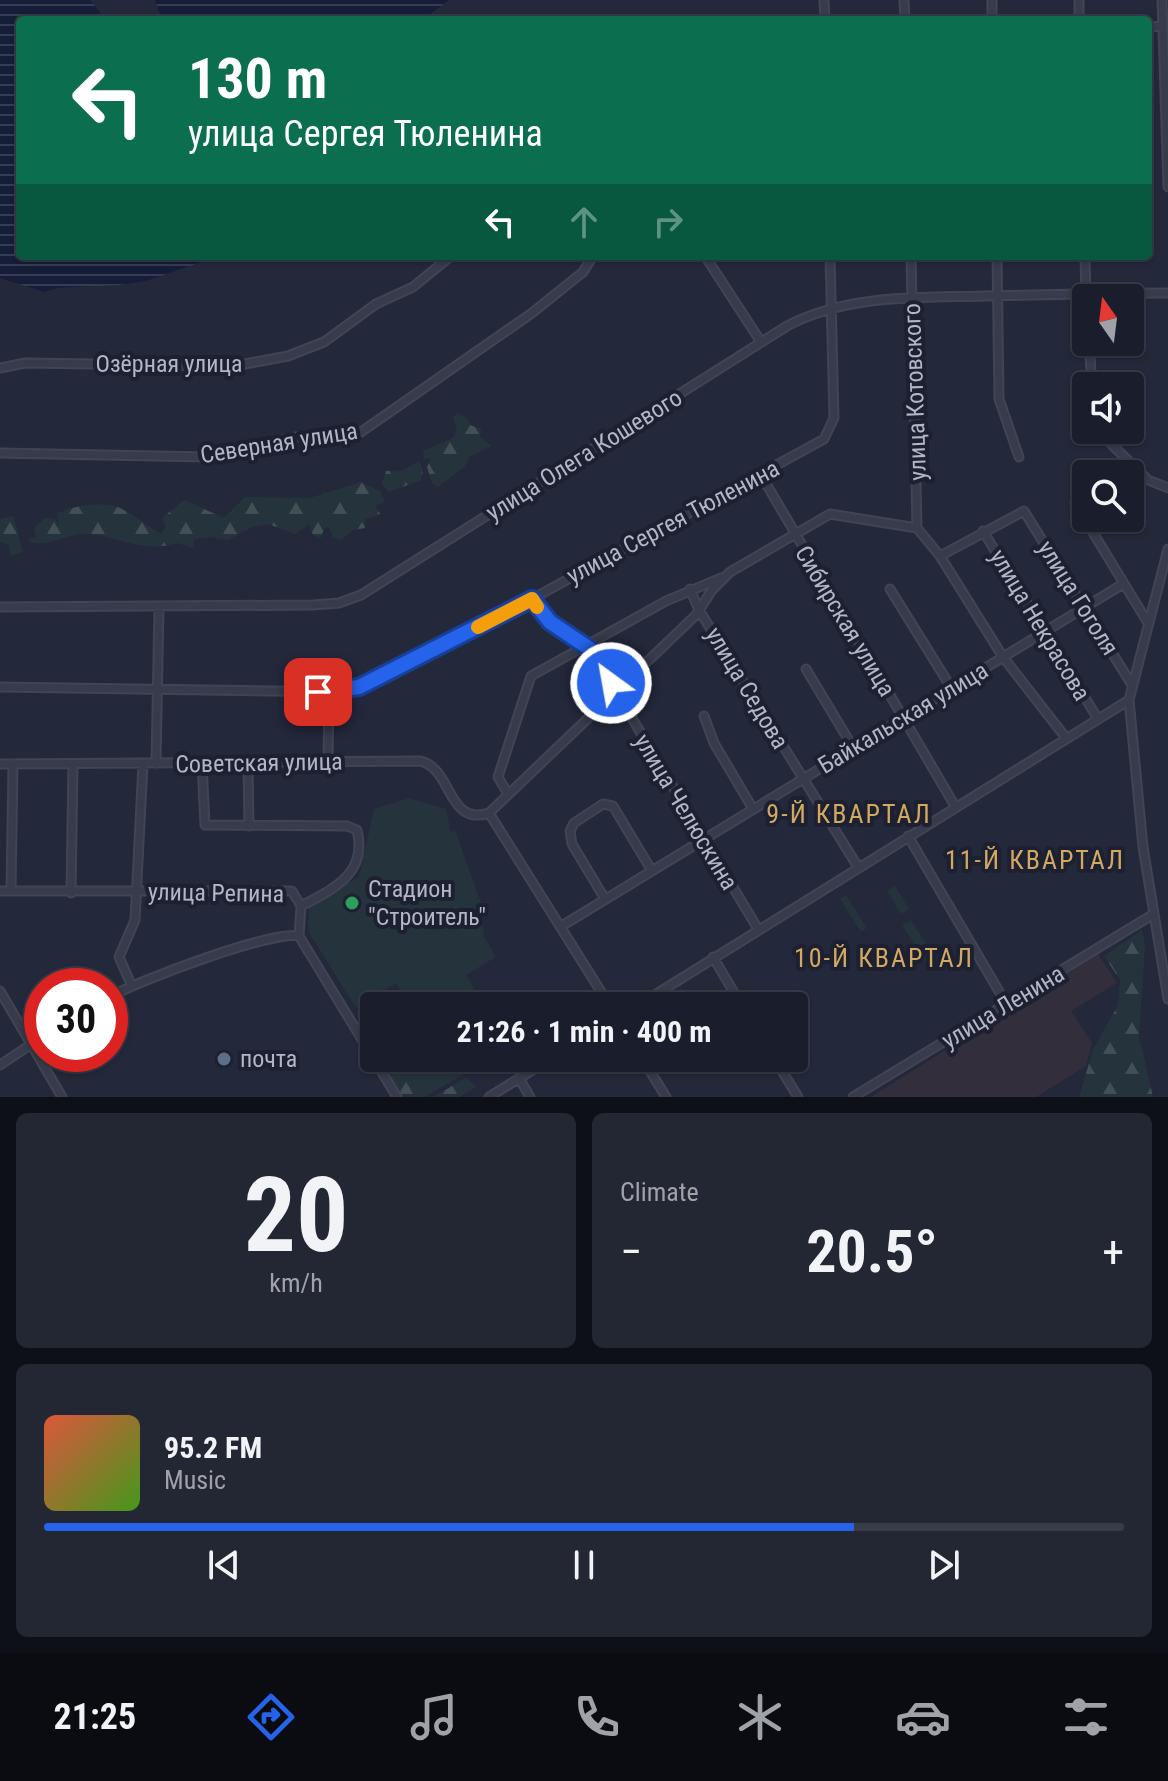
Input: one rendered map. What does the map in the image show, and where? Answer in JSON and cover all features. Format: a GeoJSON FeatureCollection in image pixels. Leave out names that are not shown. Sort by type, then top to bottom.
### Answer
{"type":"FeatureCollection","features":[{"type":"Feature","properties":{"kind":"street"},"geometry":{"type":"LineString","coordinates":[[1162,0],[1168,187]]}},
{"type":"Feature","properties":{"kind":"street"},"geometry":{"type":"LineString","coordinates":[[1152,27],[1163,26]]}},
{"type":"Feature","properties":{"kind":"street","name":"Озёрная улица"},"geometry":{"type":"LineString","coordinates":[[0,368],[25,363],[234,366],[262,363],[324,342],[376,304],[413,287],[446,260]]}},
{"type":"Feature","properties":{"kind":"street","name":"Северная улица"},"geometry":{"type":"LineString","coordinates":[[0,453],[207,457],[295,437],[361,432],[532,313],[583,272],[590,260]]}},
{"type":"Feature","properties":{"kind":"street"},"geometry":{"type":"LineString","coordinates":[[708,260],[761,342]]}},
{"type":"Feature","properties":{"kind":"street"},"geometry":{"type":"LineString","coordinates":[[830,260],[831,308]]}},
{"type":"Feature","properties":{"kind":"street","name":"улица Котовского"},"geometry":{"type":"LineString","coordinates":[[911,260],[917,528]]}},
{"type":"Feature","properties":{"kind":"street"},"geometry":{"type":"LineString","coordinates":[[997,260],[999,399],[1019,457]]}},
{"type":"Feature","properties":{"kind":"street"},"geometry":{"type":"LineString","coordinates":[[1085,260],[1085,284]]}},
{"type":"Feature","properties":{"kind":"street","name":"улица Олега Кошевого"},"geometry":{"type":"LineString","coordinates":[[0,607],[325,604],[355,598],[795,322],[831,308],[912,298],[1072,293]]}},
{"type":"Feature","properties":{"kind":"street","name":"улица Олега Кошевого"},"geometry":{"type":"LineString","coordinates":[[1144,293],[1168,293]]}},
{"type":"Feature","properties":{"kind":"street","name":"улица Сергея Тюленина"},"geometry":{"type":"LineString","coordinates":[[0,687],[329,692],[359,687],[532,599],[820,443],[832,428],[831,308]]}},
{"type":"Feature","properties":{"kind":"street"},"geometry":{"type":"LineString","coordinates":[[1111,444],[1148,480],[1168,488]]}},
{"type":"Feature","properties":{"kind":"street","name":"Сибирская улица"},"geometry":{"type":"LineString","coordinates":[[761,475],[955,806]]}},
{"type":"Feature","properties":{"kind":"street","name":"улица Гоголя"},"geometry":{"type":"LineString","coordinates":[[983,531],[1023,511],[1132,685]]}},
{"type":"Feature","properties":{"kind":"street"},"geometry":{"type":"LineString","coordinates":[[508,794],[498,777],[529,678],[690,589],[724,577],[793,534],[833,514],[917,528],[940,556],[1003,657],[1066,738]]}},
{"type":"Feature","properties":{"kind":"street"},"geometry":{"type":"LineString","coordinates":[[940,556],[983,531]]}},
{"type":"Feature","properties":{"kind":"street","name":"улица Некрасова"},"geometry":{"type":"LineString","coordinates":[[983,531],[1098,719]]}},
{"type":"Feature","properties":{"kind":"street"},"geometry":{"type":"LineString","coordinates":[[1092,532],[1148,623]]}},
{"type":"Feature","properties":{"kind":"street"},"geometry":{"type":"LineString","coordinates":[[1168,549],[1129,700],[1131,748],[1152,915],[1168,999]]}},
{"type":"Feature","properties":{"kind":"street"},"geometry":{"type":"LineString","coordinates":[[601,992],[489,813],[699,610],[724,577]]}},
{"type":"Feature","properties":{"kind":"street","name":"Байкальская улица"},"geometry":{"type":"LineString","coordinates":[[560,927],[1123,584]]}},
{"type":"Feature","properties":{"kind":"street","name":"улица Седова"},"geometry":{"type":"LineString","coordinates":[[690,589],[699,610],[858,867]]}},
{"type":"Feature","properties":{"kind":"street"},"geometry":{"type":"LineString","coordinates":[[890,589],[952,689]]}},
{"type":"Feature","properties":{"kind":"street","name":"улица Челюскина"},"geometry":{"type":"LineString","coordinates":[[532,599],[550,622],[593,653],[758,929]]}},
{"type":"Feature","properties":{"kind":"street"},"geometry":{"type":"LineString","coordinates":[[156,764],[159,606]]}},
{"type":"Feature","properties":{"kind":"street"},"geometry":{"type":"LineString","coordinates":[[806,669],[854,749]]}},
{"type":"Feature","properties":{"kind":"street"},"geometry":{"type":"LineString","coordinates":[[328,763],[329,692]]}},
{"type":"Feature","properties":{"kind":"street"},"geometry":{"type":"LineString","coordinates":[[659,992],[1129,700]]}},
{"type":"Feature","properties":{"kind":"street"},"geometry":{"type":"LineString","coordinates":[[704,716],[714,743],[753,809]]}},
{"type":"Feature","properties":{"kind":"street"},"geometry":{"type":"LineString","coordinates":[[202,763],[203,824],[347,826],[357,830],[358,854],[349,878],[301,906]]}},
{"type":"Feature","properties":{"kind":"street"},"geometry":{"type":"LineString","coordinates":[[248,763],[249,826]]}},
{"type":"Feature","properties":{"kind":"street","name":"Советская улица"},"geometry":{"type":"LineString","coordinates":[[0,764],[428,763],[437,770],[458,808],[473,816],[489,813]]}},
{"type":"Feature","properties":{"kind":"street"},"geometry":{"type":"LineString","coordinates":[[11,891],[13,764]]}},
{"type":"Feature","properties":{"kind":"street"},"geometry":{"type":"LineString","coordinates":[[71,893],[73,764]]}},
{"type":"Feature","properties":{"kind":"street"},"geometry":{"type":"LineString","coordinates":[[131,984],[119,957],[135,920],[143,764]]}},
{"type":"Feature","properties":{"kind":"street"},"geometry":{"type":"LineString","coordinates":[[605,899],[572,844],[570,831],[574,823],[603,804],[613,806],[652,871]]}},
{"type":"Feature","properties":{"kind":"street"},"geometry":{"type":"LineString","coordinates":[[908,836],[1007,1005]]}},
{"type":"Feature","properties":{"kind":"street","name":"улица Репина"},"geometry":{"type":"LineString","coordinates":[[0,891],[288,890],[298,896],[301,906],[299,936],[397,1097]]}},
{"type":"Feature","properties":{"kind":"street","name":"улица Ленина"},"geometry":{"type":"LineString","coordinates":[[853,1097],[1152,915]]}},
{"type":"Feature","properties":{"kind":"street"},"geometry":{"type":"LineString","coordinates":[[128,986],[281,937],[299,936]]}},
{"type":"Feature","properties":{"kind":"street"},"geometry":{"type":"LineString","coordinates":[[713,957],[734,992]]}},
{"type":"Feature","properties":{"kind":"street"},"geometry":{"type":"LineString","coordinates":[[0,991],[24,1033]]}},
{"type":"Feature","properties":{"kind":"street"},"geometry":{"type":"LineString","coordinates":[[0,1065],[24,1048]]}},
{"type":"Feature","properties":{"kind":"street"},"geometry":{"type":"LineString","coordinates":[[47,1072],[62,1097]]}},
{"type":"Feature","properties":{"kind":"street"},"geometry":{"type":"LineString","coordinates":[[489,1097],[529,1072]]}},
{"type":"Feature","properties":{"kind":"street"},"geometry":{"type":"LineString","coordinates":[[651,1072],[666,1097]]}},
{"type":"Feature","properties":{"kind":"street"},"geometry":{"type":"LineString","coordinates":[[783,1072],[798,1097]]}},
{"type":"Feature","properties":{"kind":"street"},"geometry":{"type":"LineString","coordinates":[[519,1078],[530,1097]]}},
{"type":"Feature","properties":{"kind":"shaded area"},"geometry":{"type":"Polygon","coordinates":[[[1098,954],[1117,983],[1071,1011],[1092,1043],[1086,1066],[1036,1097],[871,1097],[1098,954]]]}},
{"type":"Feature","properties":{"kind":"green space"},"geometry":{"type":"Polygon","coordinates":[[[457,413],[467,418],[470,425],[481,429],[480,437],[491,446],[469,457],[465,466],[438,487],[432,483],[427,467],[431,458],[424,459],[423,451],[453,438],[457,429],[453,418],[457,413]]]}},
{"type":"Feature","properties":{"kind":"green space"},"geometry":{"type":"Polygon","coordinates":[[[419,461],[423,470],[421,480],[389,492],[382,484],[386,471],[404,470],[419,461]]]}},
{"type":"Feature","properties":{"kind":"green space"},"geometry":{"type":"Polygon","coordinates":[[[361,482],[380,491],[385,502],[375,506],[381,515],[365,519],[365,528],[353,530],[341,540],[333,537],[329,527],[324,528],[321,538],[313,535],[309,524],[295,534],[268,524],[252,527],[228,540],[210,537],[194,539],[193,548],[177,543],[145,546],[93,534],[41,543],[27,540],[36,537],[34,528],[45,518],[55,519],[59,525],[58,514],[79,506],[97,504],[120,508],[161,534],[166,527],[162,518],[184,500],[224,518],[245,497],[310,498],[361,482]]]}},
{"type":"Feature","properties":{"kind":"green space"},"geometry":{"type":"Polygon","coordinates":[[[13,516],[23,552],[10,556],[9,545],[0,542],[0,519],[13,516]]]}},
{"type":"Feature","properties":{"kind":"green space","name":"Стадион \"Строитель\""},"geometry":{"type":"Polygon","coordinates":[[[409,798],[446,809],[451,832],[455,830],[481,903],[484,936],[496,957],[466,975],[476,992],[401,992],[396,983],[382,992],[360,992],[360,1006],[356,1008],[308,931],[309,903],[359,877],[374,809],[409,798]]]}},
{"type":"Feature","properties":{"kind":"green space"},"geometry":{"type":"Polygon","coordinates":[[[895,886],[909,909],[901,914],[887,891],[895,886]]]}},
{"type":"Feature","properties":{"kind":"green space"},"geometry":{"type":"Polygon","coordinates":[[[846,895],[867,928],[861,932],[840,899],[846,895]]]}},
{"type":"Feature","properties":{"kind":"green space"},"geometry":{"type":"Polygon","coordinates":[[[911,920],[935,958],[926,963],[902,925],[911,920]]]}},
{"type":"Feature","properties":{"kind":"green space"},"geometry":{"type":"Polygon","coordinates":[[[1142,930],[1145,945],[1139,1036],[1153,1097],[1079,1097],[1093,1050],[1118,1005],[1120,980],[1104,956],[1142,930]]]}},
{"type":"Feature","properties":{"kind":"green space"},"geometry":{"type":"Polygon","coordinates":[[[387,1072],[464,1074],[424,1097],[402,1097],[387,1072]]]}},
{"type":"Feature","properties":{"kind":"green space"},"geometry":{"type":"Polygon","coordinates":[[[466,1078],[476,1087],[459,1097],[433,1097],[466,1078]]]}},
{"type":"Feature","properties":{"kind":"water"},"geometry":{"type":"Polygon","coordinates":[[[0,0],[90,0],[103,16],[16,16],[16,260],[207,260],[146,281],[58,288],[44,292],[0,278],[0,0]]]}},
{"type":"Feature","properties":{"kind":"water"},"geometry":{"type":"Polygon","coordinates":[[[155,0],[449,0],[428,16],[161,16],[155,0]]]}},
{"type":"Feature","properties":{"kind":"slow traffic"},"geometry":{"type":"LineString","coordinates":[[478,627],[532,599],[537,607]]}},
{"type":"Feature","properties":{"kind":"place","name":"Стадион \"Строитель\""},"geometry":{"type":"Point","coordinates":[352,903]}},
{"type":"Feature","properties":{"kind":"place","name":"почта"},"geometry":{"type":"Point","coordinates":[224,1059]}},
{"type":"Feature","properties":{"kind":"district","name":"9-Й КВАРТАЛ"},"geometry":{"type":"Point","coordinates":[849,814]}},
{"type":"Feature","properties":{"kind":"district","name":"11-Й КВАРТАЛ"},"geometry":{"type":"Point","coordinates":[1035,860]}},
{"type":"Feature","properties":{"kind":"district","name":"10-Й КВАРТАЛ"},"geometry":{"type":"Point","coordinates":[884,958]}},
{"type":"Feature","properties":{"kind":"route"},"geometry":{"type":"LineString","coordinates":[[318,692],[342,692],[359,687],[532,599],[550,622],[590,649],[611,683]]}}]}
